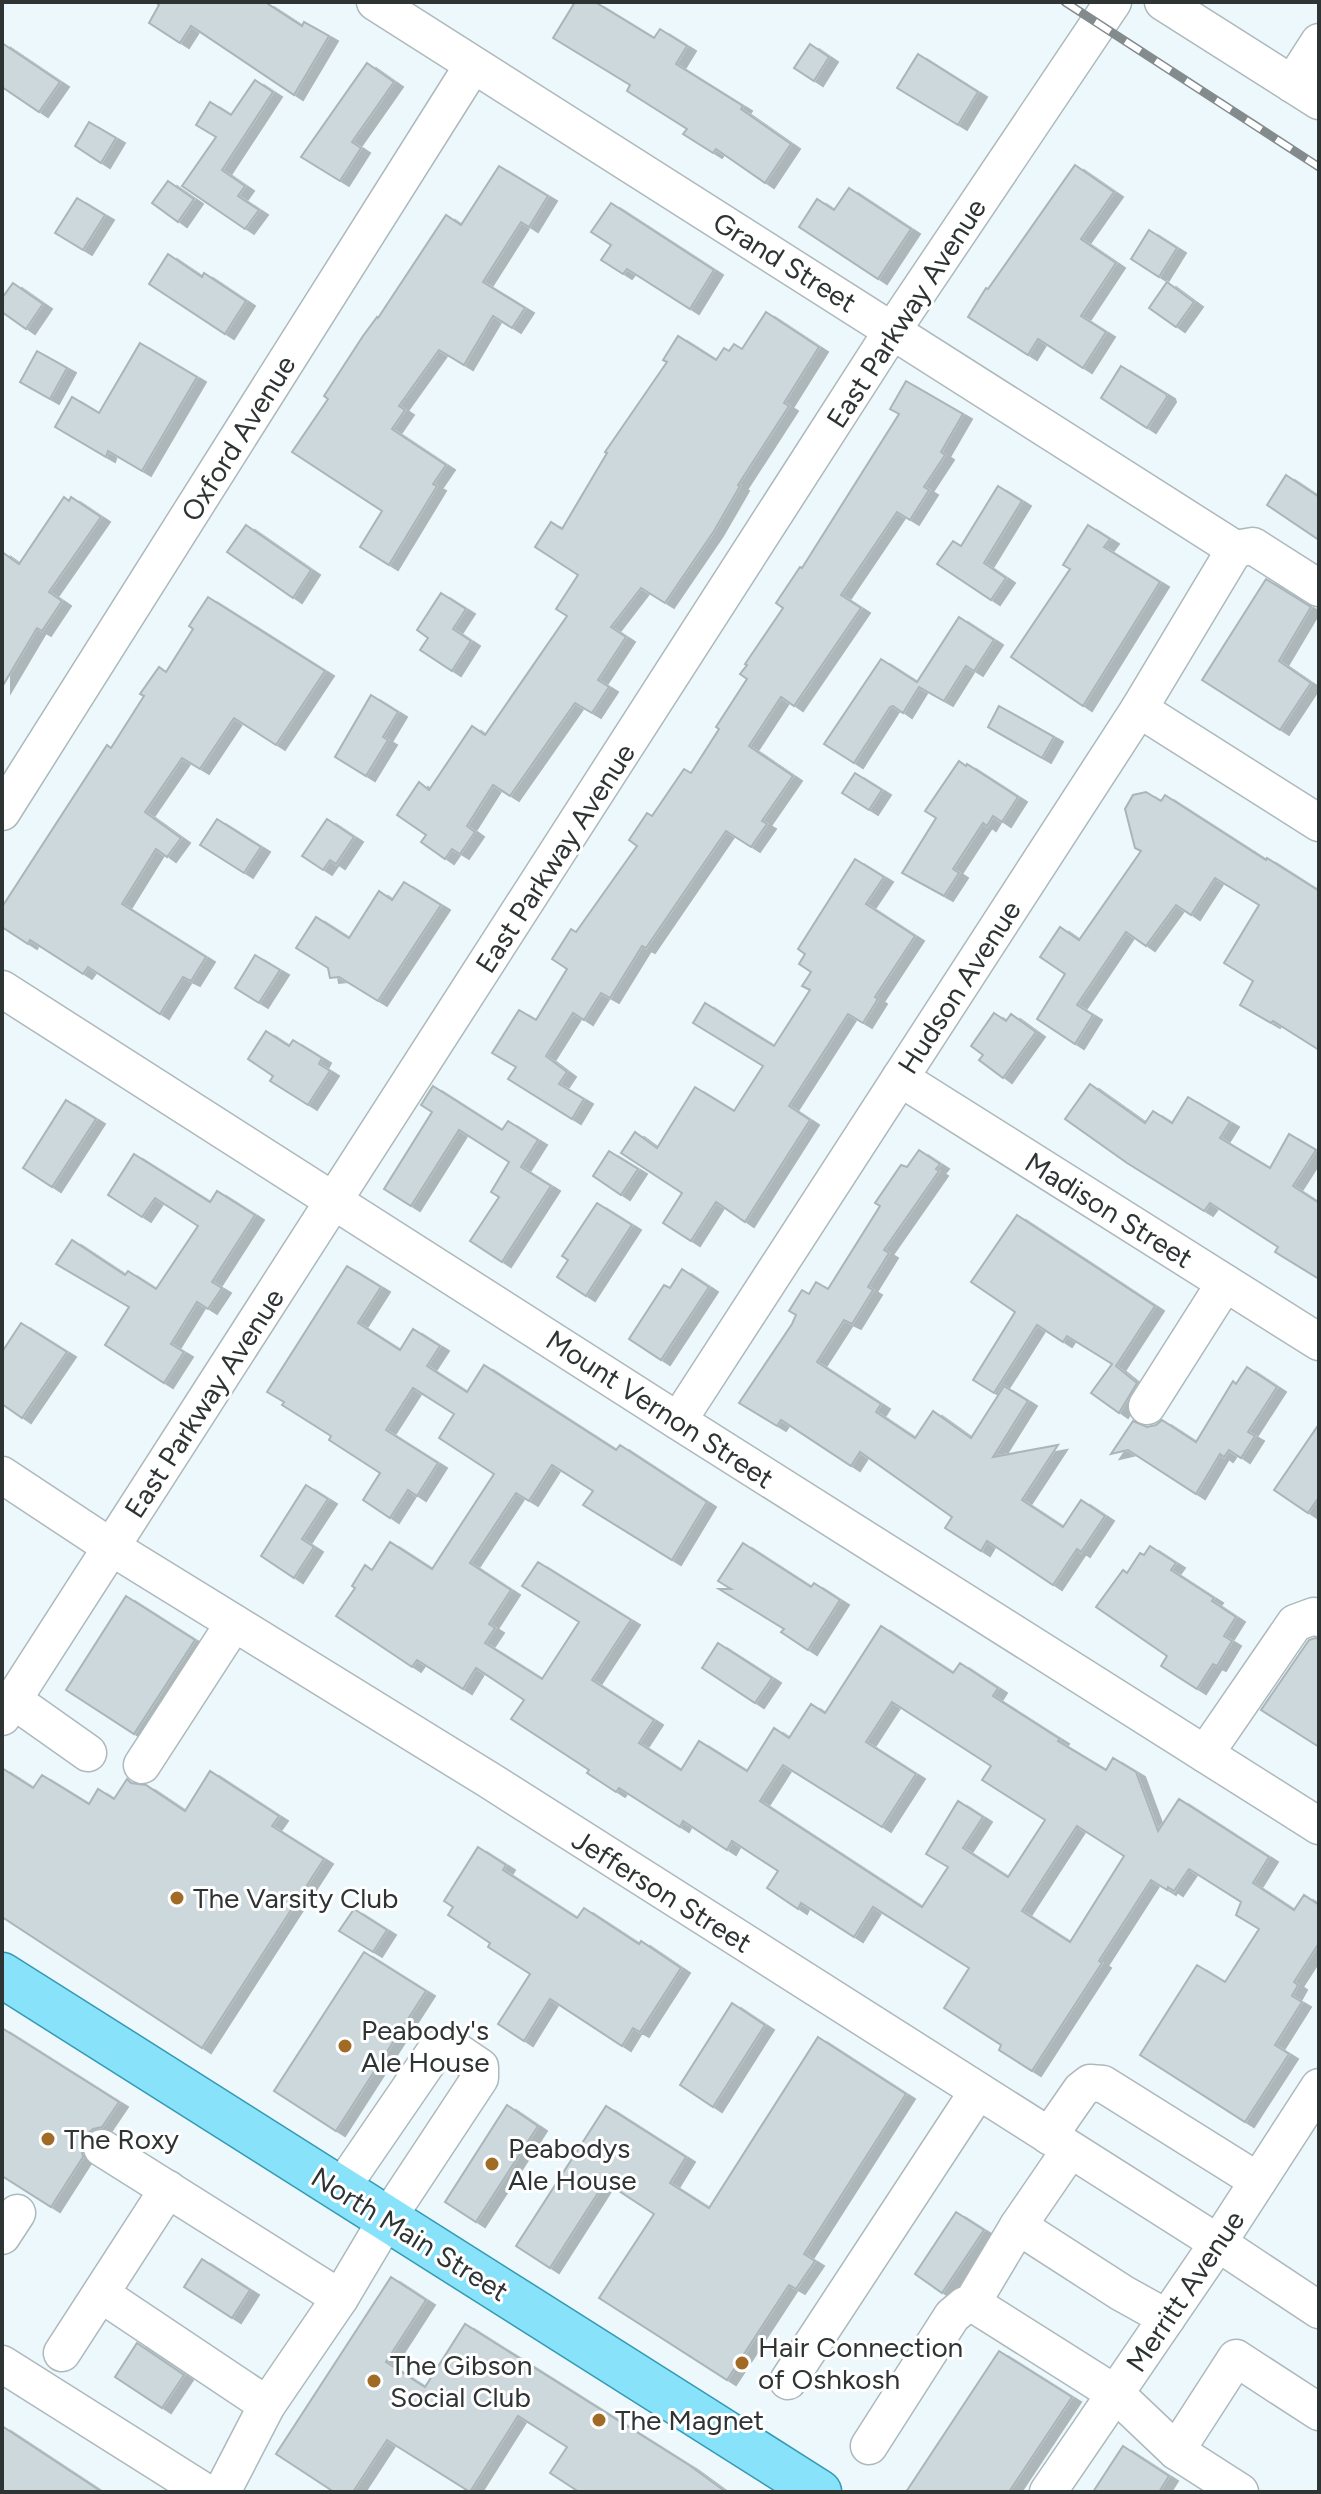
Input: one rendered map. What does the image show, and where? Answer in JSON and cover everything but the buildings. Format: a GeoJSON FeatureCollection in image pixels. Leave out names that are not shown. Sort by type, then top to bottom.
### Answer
{"type":"FeatureCollection","features":[{"type":"Feature","properties":{"kind":"main road","name":"North Main Street"},"geometry":{"type":"LineString","coordinates":[[2,1975],[819,2492]]}},
{"type":"Feature","properties":{"kind":"street","name":"Grand Street"},"geometry":{"type":"LineString","coordinates":[[375,2],[1235,549],[1253,546],[1319,588]]}},
{"type":"Feature","properties":{"kind":"street","name":"East Parkway Avenue"},"geometry":{"type":"LineString","coordinates":[[7,1709],[892,331],[1113,2]]}},
{"type":"Feature","properties":{"kind":"street"},"geometry":{"type":"LineString","coordinates":[[1163,2],[1306,93],[1319,42]]}},
{"type":"Feature","properties":{"kind":"street","name":"Oxford Avenue"},"geometry":{"type":"LineString","coordinates":[[2,812],[473,65]]}},
{"type":"Feature","properties":{"kind":"street","name":"Hudson Avenue"},"geometry":{"type":"LineString","coordinates":[[678,1421],[1139,709],[1235,549]]}},
{"type":"Feature","properties":{"kind":"street"},"geometry":{"type":"LineString","coordinates":[[1139,709],[1319,823]]}},
{"type":"Feature","properties":{"kind":"street","name":"Mount Vernon Street"},"geometry":{"type":"LineString","coordinates":[[2,989],[1319,1826]]}},
{"type":"Feature","properties":{"kind":"street","name":"Madison Street"},"geometry":{"type":"LineString","coordinates":[[900,1078],[1319,1342]]}},
{"type":"Feature","properties":{"kind":"street"},"geometry":{"type":"LineString","coordinates":[[1147,1406],[1225,1283]]}},
{"type":"Feature","properties":{"kind":"street","name":"Jefferson Street"},"geometry":{"type":"LineString","coordinates":[[2,1475],[111,1547],[489,1780],[1218,2243],[1316,2301]]}},
{"type":"Feature","properties":{"kind":"street"},"geometry":{"type":"LineString","coordinates":[[1205,1754],[1295,1623],[1314,1616],[1319,1618]]}},
{"type":"Feature","properties":{"kind":"street"},"geometry":{"type":"LineString","coordinates":[[142,1765],[234,1623]]}},
{"type":"Feature","properties":{"kind":"street"},"geometry":{"type":"LineString","coordinates":[[7,1709],[88,1753]]}},
{"type":"Feature","properties":{"kind":"street"},"geometry":{"type":"LineString","coordinates":[[222,2492],[267,2405],[340,2298],[387,2219],[480,2078],[480,2067],[449,2046],[436,2050],[340,2190]]}},
{"type":"Feature","properties":{"kind":"street"},"geometry":{"type":"LineString","coordinates":[[869,2446],[952,2316],[972,2303],[1018,2226],[1060,2143],[1081,2090],[1090,2083],[1103,2084],[1258,2181]]}},
{"type":"Feature","properties":{"kind":"street"},"geometry":{"type":"LineString","coordinates":[[788,2381],[978,2091]]}},
{"type":"Feature","properties":{"kind":"street","name":"Merritt Avenue"},"geometry":{"type":"LineString","coordinates":[[1048,2492],[1258,2181],[1314,2105]]}},
{"type":"Feature","properties":{"kind":"street"},"geometry":{"type":"LineString","coordinates":[[102,2148],[340,2298]]}},
{"type":"Feature","properties":{"kind":"street"},"geometry":{"type":"LineString","coordinates":[[62,2353],[168,2189]]}},
{"type":"Feature","properties":{"kind":"street"},"geometry":{"type":"LineString","coordinates":[[1018,2226],[1167,2318]]}},
{"type":"Feature","properties":{"kind":"street"},"geometry":{"type":"LineString","coordinates":[[101,2294],[267,2405]]}},
{"type":"Feature","properties":{"kind":"street"},"geometry":{"type":"LineString","coordinates":[[972,2303],[1116,2394],[1176,2451],[1240,2492]]}},
{"type":"Feature","properties":{"kind":"street"},"geometry":{"type":"LineString","coordinates":[[1176,2451],[1236,2358],[1319,2412]]}},
{"type":"Feature","properties":{"kind":"street"},"geometry":{"type":"LineString","coordinates":[[2,2364],[205,2492]]}},
{"type":"Feature","properties":{"kind":"railway"},"geometry":{"type":"LineString","coordinates":[[1065,2],[1319,167]]}},
{"type":"Feature","properties":{"kind":"place","name":"The Varsity Club"},"geometry":{"type":"Point","coordinates":[177,1898]}},
{"type":"Feature","properties":{"kind":"place","name":"Peabody's Ale House"},"geometry":{"type":"Point","coordinates":[345,2046]}},
{"type":"Feature","properties":{"kind":"place","name":"The Roxy"},"geometry":{"type":"Point","coordinates":[48,2139]}},
{"type":"Feature","properties":{"kind":"place","name":"Peabodys Ale House"},"geometry":{"type":"Point","coordinates":[492,2164]}},
{"type":"Feature","properties":{"kind":"place","name":"Hair Connection of Oshkosh"},"geometry":{"type":"Point","coordinates":[742,2363]}},
{"type":"Feature","properties":{"kind":"place","name":"The Gibson Social Club"},"geometry":{"type":"Point","coordinates":[374,2381]}},
{"type":"Feature","properties":{"kind":"place","name":"The Magnet"},"geometry":{"type":"Point","coordinates":[599,2420]}}]}
